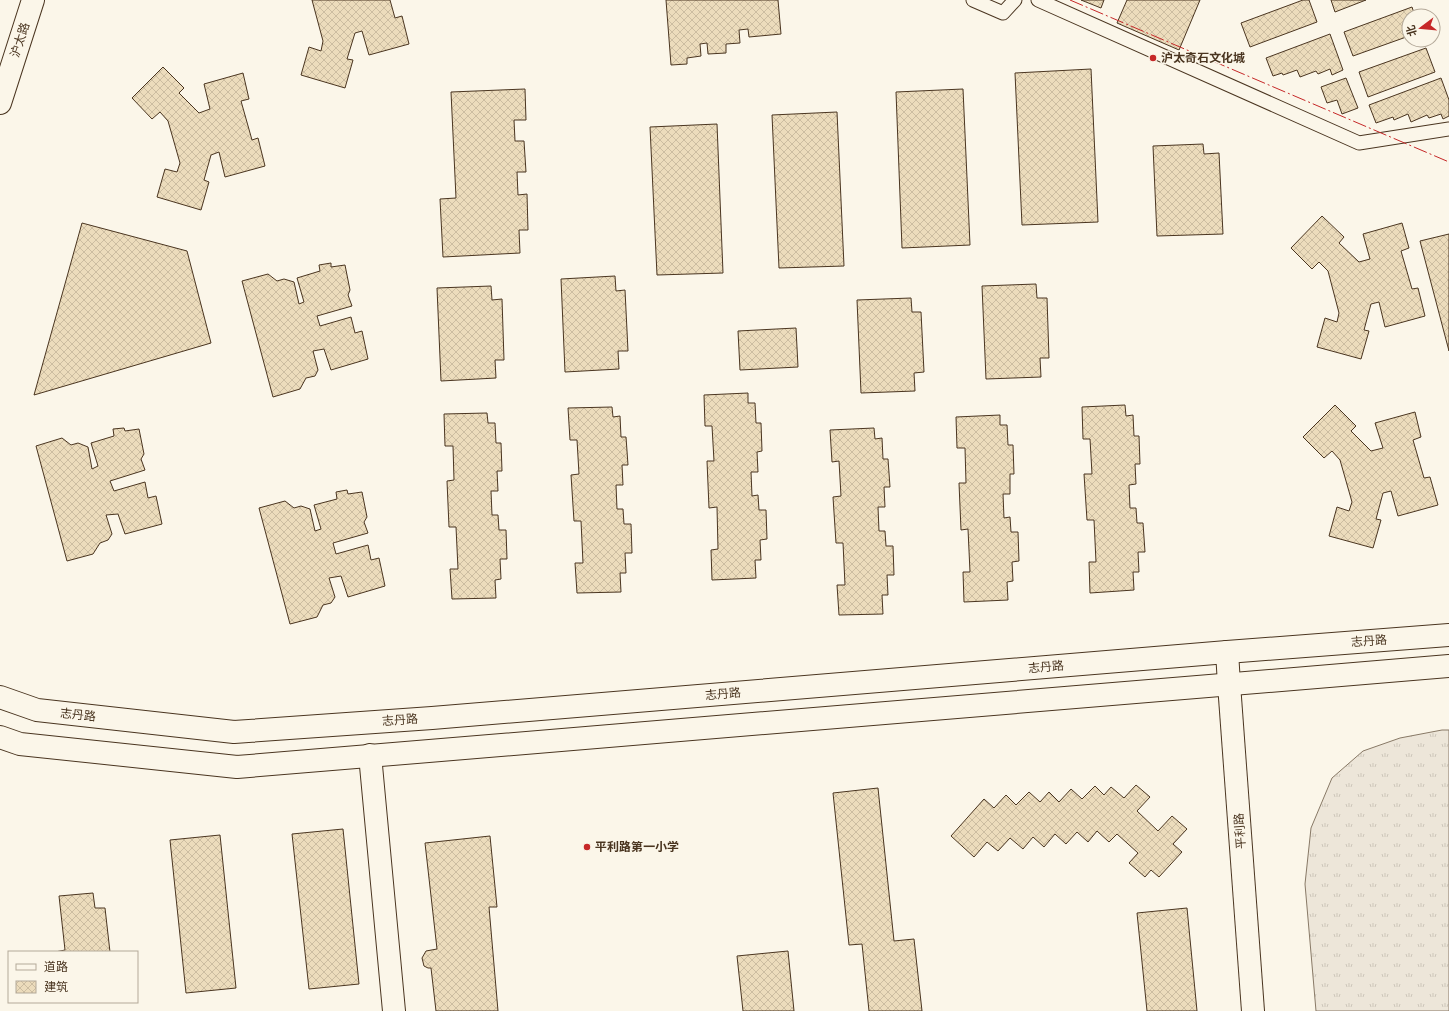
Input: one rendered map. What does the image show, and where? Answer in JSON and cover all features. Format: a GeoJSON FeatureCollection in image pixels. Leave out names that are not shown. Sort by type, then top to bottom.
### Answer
{"type":"FeatureCollection","features":[{"type":"Feature","properties":{"kind":"main road","name":"沪太路"},"geometry":{"type":"LineString","coordinates":[[0,103],[33,0]]}},
{"type":"Feature","properties":{"kind":"main road","name":"志丹路"},"geometry":{"type":"LineString","coordinates":[[0,697],[37,710],[234,732],[432,718],[1449,635]]}},
{"type":"Feature","properties":{"kind":"main road","name":"平利路"},"geometry":{"type":"LineString","coordinates":[[1227,652],[1253,1011]]}},
{"type":"Feature","properties":{"kind":"main road"},"geometry":{"type":"LineString","coordinates":[[0,738],[20,744],[237,767],[1449,666]]}},
{"type":"Feature","properties":{"kind":"main road"},"geometry":{"type":"LineString","coordinates":[[370,756],[394,1011]]}},
{"type":"Feature","properties":{"kind":"lane"},"geometry":{"type":"LineString","coordinates":[[973,0],[1003,13],[1015,0]]}},
{"type":"Feature","properties":{"kind":"lane"},"geometry":{"type":"LineString","coordinates":[[1038,0],[1359,143],[1449,129]]}},
{"type":"Feature","properties":{"kind":"green space"},"geometry":{"type":"Polygon","coordinates":[[[1449,730],[1449,1011],[1316,1011],[1305,884],[1311,828],[1332,778],[1363,751],[1400,738],[1449,730]]]}},
{"type":"Feature","properties":{"kind":"building"},"geometry":{"type":"Polygon","coordinates":[[[312,0],[390,0],[395,18],[402,16],[409,44],[369,55],[362,31],[355,33],[347,59],[353,60],[345,88],[301,75],[309,47],[321,51],[323,41],[312,0]]]}},
{"type":"Feature","properties":{"kind":"building"},"geometry":{"type":"Polygon","coordinates":[[[666,0],[778,0],[781,34],[749,37],[748,29],[739,30],[740,43],[726,44],[726,53],[708,54],[707,43],[700,44],[701,56],[687,58],[687,64],[671,65],[666,0]]]}},
{"type":"Feature","properties":{"kind":"building"},"geometry":{"type":"Polygon","coordinates":[[[1081,0],[1104,0],[1101,8],[1081,0]]]}},
{"type":"Feature","properties":{"kind":"building"},"geometry":{"type":"Polygon","coordinates":[[[1127,0],[1200,0],[1179,50],[1117,23],[1127,0]]]}},
{"type":"Feature","properties":{"kind":"building"},"geometry":{"type":"Polygon","coordinates":[[[1303,0],[1309,0],[1317,22],[1250,47],[1241,23],[1303,0]]]}},
{"type":"Feature","properties":{"kind":"building"},"geometry":{"type":"Polygon","coordinates":[[[1331,0],[1366,0],[1335,12],[1331,0]]]}},
{"type":"Feature","properties":{"kind":"building"},"geometry":{"type":"Polygon","coordinates":[[[1401,11],[1401,39],[1353,56],[1344,32],[1401,11]]]}},
{"type":"Feature","properties":{"kind":"building"},"geometry":{"type":"Polygon","coordinates":[[[1330,34],[1343,70],[1332,75],[1330,69],[1318,74],[1316,71],[1300,77],[1297,70],[1283,75],[1282,73],[1273,76],[1266,58],[1330,34]]]}},
{"type":"Feature","properties":{"kind":"building"},"geometry":{"type":"Polygon","coordinates":[[[1426,48],[1435,72],[1368,97],[1359,72],[1426,48]]]}},
{"type":"Feature","properties":{"kind":"building"},"geometry":{"type":"Polygon","coordinates":[[[163,67],[184,88],[179,93],[199,113],[210,109],[204,84],[243,73],[249,99],[241,101],[252,140],[258,138],[265,166],[225,177],[219,152],[211,155],[204,180],[209,182],[201,210],[157,197],[165,169],[177,172],[180,163],[168,121],[160,112],[152,119],[132,98],[163,67]]]}},
{"type":"Feature","properties":{"kind":"building"},"geometry":{"type":"Polygon","coordinates":[[[1091,69],[1098,222],[1022,225],[1015,73],[1091,69]]]}},
{"type":"Feature","properties":{"kind":"building"},"geometry":{"type":"Polygon","coordinates":[[[1346,78],[1358,108],[1342,114],[1337,100],[1327,103],[1321,87],[1346,78]]]}},
{"type":"Feature","properties":{"kind":"building"},"geometry":{"type":"Polygon","coordinates":[[[1441,78],[1449,100],[1449,116],[1443,119],[1441,114],[1429,118],[1427,115],[1411,122],[1408,114],[1394,120],[1393,117],[1376,123],[1369,105],[1441,78]]]}},
{"type":"Feature","properties":{"kind":"building"},"geometry":{"type":"Polygon","coordinates":[[[525,89],[526,120],[514,120],[515,141],[524,141],[526,172],[517,172],[518,195],[527,194],[528,230],[519,230],[520,253],[443,257],[440,199],[456,198],[451,92],[525,89]]]}},
{"type":"Feature","properties":{"kind":"building"},"geometry":{"type":"Polygon","coordinates":[[[963,89],[970,245],[902,248],[896,92],[963,89]]]}},
{"type":"Feature","properties":{"kind":"building"},"geometry":{"type":"Polygon","coordinates":[[[837,112],[844,266],[779,268],[772,115],[837,112]]]}},
{"type":"Feature","properties":{"kind":"building"},"geometry":{"type":"Polygon","coordinates":[[[717,124],[723,273],[657,275],[650,127],[717,124]]]}},
{"type":"Feature","properties":{"kind":"building"},"geometry":{"type":"Polygon","coordinates":[[[1203,144],[1204,154],[1219,153],[1223,234],[1157,236],[1153,146],[1203,144]]]}},
{"type":"Feature","properties":{"kind":"building"},"geometry":{"type":"Polygon","coordinates":[[[1322,216],[1344,237],[1339,243],[1359,262],[1370,259],[1363,234],[1402,223],[1409,248],[1401,251],[1412,289],[1418,288],[1425,316],[1385,327],[1379,302],[1371,304],[1364,330],[1369,331],[1361,359],[1317,347],[1325,318],[1337,322],[1339,313],[1328,271],[1319,262],[1312,269],[1291,248],[1322,216]]]}},
{"type":"Feature","properties":{"kind":"building"},"geometry":{"type":"Polygon","coordinates":[[[82,223],[187,251],[211,343],[34,395],[82,223]]]}},
{"type":"Feature","properties":{"kind":"building"},"geometry":{"type":"Polygon","coordinates":[[[1449,234],[1449,351],[1420,241],[1449,234]]]}},
{"type":"Feature","properties":{"kind":"building"},"geometry":{"type":"Polygon","coordinates":[[[331,263],[331,267],[345,265],[350,290],[348,295],[352,306],[317,316],[320,326],[351,317],[355,333],[362,331],[368,359],[331,370],[324,349],[313,351],[318,370],[315,376],[306,378],[300,389],[273,397],[242,281],[268,274],[277,281],[284,279],[294,282],[299,304],[304,302],[297,278],[320,271],[319,265],[331,263]]]}},
{"type":"Feature","properties":{"kind":"building"},"geometry":{"type":"Polygon","coordinates":[[[615,276],[616,291],[625,290],[628,351],[618,351],[619,369],[565,372],[561,279],[615,276]]]}},
{"type":"Feature","properties":{"kind":"building"},"geometry":{"type":"Polygon","coordinates":[[[1036,284],[1037,298],[1047,298],[1049,358],[1040,358],[1041,377],[986,379],[982,286],[1036,284]]]}},
{"type":"Feature","properties":{"kind":"building"},"geometry":{"type":"Polygon","coordinates":[[[491,286],[492,300],[502,299],[504,360],[495,360],[496,378],[441,381],[437,288],[491,286]]]}},
{"type":"Feature","properties":{"kind":"building"},"geometry":{"type":"Polygon","coordinates":[[[911,298],[912,312],[921,312],[924,372],[914,373],[915,391],[861,393],[857,300],[911,298]]]}},
{"type":"Feature","properties":{"kind":"building"},"geometry":{"type":"Polygon","coordinates":[[[796,328],[798,367],[740,370],[738,331],[796,328]]]}},
{"type":"Feature","properties":{"kind":"building"},"geometry":{"type":"Polygon","coordinates":[[[748,393],[748,403],[755,403],[756,423],[761,423],[762,451],[757,452],[758,472],[751,472],[752,496],[758,495],[759,510],[766,510],[767,539],[760,540],[761,560],[755,560],[756,578],[712,580],[711,550],[718,549],[717,507],[709,508],[707,461],[714,461],[712,426],[705,426],[704,395],[748,393]]]}},
{"type":"Feature","properties":{"kind":"building"},"geometry":{"type":"Polygon","coordinates":[[[1125,405],[1126,416],[1133,415],[1134,436],[1139,436],[1140,464],[1135,464],[1136,484],[1129,485],[1130,508],[1136,508],[1137,523],[1143,523],[1145,552],[1138,552],[1139,572],[1133,572],[1134,590],[1090,593],[1089,562],[1096,562],[1094,520],[1087,520],[1084,474],[1092,474],[1090,439],[1083,439],[1082,407],[1125,405]]]}},
{"type":"Feature","properties":{"kind":"building"},"geometry":{"type":"Polygon","coordinates":[[[1335,405],[1356,426],[1351,431],[1371,451],[1383,448],[1375,423],[1415,412],[1421,437],[1413,440],[1424,478],[1430,477],[1438,505],[1398,516],[1391,491],[1383,493],[1376,519],[1381,520],[1373,548],[1329,536],[1337,507],[1349,511],[1352,502],[1340,460],[1332,451],[1324,458],[1303,437],[1335,405]]]}},
{"type":"Feature","properties":{"kind":"building"},"geometry":{"type":"Polygon","coordinates":[[[612,407],[613,417],[620,416],[621,437],[626,437],[628,465],[622,465],[623,485],[616,485],[617,509],[623,509],[624,524],[631,524],[632,553],[625,553],[626,573],[620,573],[621,592],[577,593],[575,563],[583,563],[581,521],[574,521],[571,475],[579,474],[577,440],[570,440],[568,408],[612,407]]]}},
{"type":"Feature","properties":{"kind":"building"},"geometry":{"type":"Polygon","coordinates":[[[487,413],[488,423],[495,423],[496,443],[501,443],[502,471],[497,471],[498,491],[491,491],[492,515],[498,515],[499,530],[506,530],[507,559],[500,559],[501,579],[495,580],[496,598],[452,599],[450,569],[458,569],[456,527],[449,527],[447,481],[454,480],[453,446],[445,446],[444,414],[487,413]]]}},
{"type":"Feature","properties":{"kind":"building"},"geometry":{"type":"Polygon","coordinates":[[[1000,415],[1000,425],[1007,425],[1008,445],[1013,445],[1014,474],[1010,474],[1010,494],[1003,494],[1004,518],[1010,517],[1011,532],[1018,532],[1019,561],[1012,562],[1013,581],[1007,582],[1008,600],[964,602],[963,572],[970,572],[968,529],[961,530],[959,483],[966,483],[965,448],[957,448],[956,417],[1000,415]]]}},
{"type":"Feature","properties":{"kind":"building"},"geometry":{"type":"Polygon","coordinates":[[[124,428],[125,431],[139,429],[144,454],[141,459],[145,470],[110,481],[114,491],[145,482],[148,498],[156,496],[162,524],[125,534],[118,514],[106,515],[112,534],[108,540],[100,543],[93,554],[67,561],[36,446],[62,438],[71,445],[78,443],[88,447],[92,469],[98,466],[91,443],[114,436],[113,429],[124,428]]]}},
{"type":"Feature","properties":{"kind":"building"},"geometry":{"type":"Polygon","coordinates":[[[874,428],[875,439],[882,438],[883,459],[888,459],[890,487],[884,487],[885,507],[878,507],[879,531],[885,531],[886,546],[893,546],[894,575],[887,575],[888,595],[882,595],[883,614],[839,615],[837,585],[845,585],[843,543],[836,543],[833,497],[841,496],[839,461],[832,462],[830,430],[874,428]]]}},
{"type":"Feature","properties":{"kind":"building"},"geometry":{"type":"Polygon","coordinates":[[[347,490],[348,494],[362,492],[367,517],[364,522],[368,533],[333,543],[336,554],[368,545],[371,560],[379,558],[385,586],[348,597],[341,576],[329,578],[335,597],[331,603],[323,605],[317,617],[290,624],[259,508],[285,501],[294,508],[301,506],[310,509],[315,531],[321,529],[314,505],[337,499],[336,492],[347,490]]]}},
{"type":"Feature","properties":{"kind":"building"},"geometry":{"type":"Polygon","coordinates":[[[1136,785],[1150,797],[1137,811],[1158,831],[1172,816],[1187,829],[1173,844],[1182,852],[1159,877],[1151,870],[1145,877],[1129,863],[1138,853],[1117,834],[1109,842],[1097,831],[1088,842],[1077,832],[1066,844],[1055,834],[1044,847],[1033,837],[1023,849],[1010,838],[998,851],[987,842],[974,857],[951,836],[984,799],[994,808],[1006,795],[1016,805],[1029,792],[1040,802],[1049,792],[1059,802],[1071,789],[1082,799],[1095,786],[1104,795],[1111,787],[1124,798],[1136,785]]]}},
{"type":"Feature","properties":{"kind":"building"},"geometry":{"type":"Polygon","coordinates":[[[878,788],[894,941],[914,939],[922,1011],[869,1011],[862,944],[849,945],[833,793],[878,788]]]}},
{"type":"Feature","properties":{"kind":"building"},"geometry":{"type":"Polygon","coordinates":[[[343,829],[359,984],[309,989],[292,834],[343,829]]]}},
{"type":"Feature","properties":{"kind":"building"},"geometry":{"type":"Polygon","coordinates":[[[220,835],[236,988],[186,993],[170,840],[220,835]]]}},
{"type":"Feature","properties":{"kind":"building"},"geometry":{"type":"Polygon","coordinates":[[[490,836],[497,907],[489,907],[498,1011],[436,1011],[431,968],[424,966],[422,958],[426,951],[437,949],[425,843],[490,836]]]}},
{"type":"Feature","properties":{"kind":"building"},"geometry":{"type":"Polygon","coordinates":[[[93,893],[95,908],[105,908],[110,951],[60,951],[65,950],[59,896],[93,893]]]}},
{"type":"Feature","properties":{"kind":"building"},"geometry":{"type":"Polygon","coordinates":[[[1187,908],[1197,1011],[1147,1011],[1137,913],[1187,908]]]}},
{"type":"Feature","properties":{"kind":"building"},"geometry":{"type":"Polygon","coordinates":[[[788,951],[794,1011],[743,1011],[737,956],[788,951]]]}},
{"type":"Feature","properties":{"kind":"power"},"geometry":{"type":"LineString","coordinates":[[1070,0],[1449,162]]}},
{"type":"Feature","properties":{"kind":"place","name":"沪太奇石文化城"},"geometry":{"type":"Point","coordinates":[1153,58]}},
{"type":"Feature","properties":{"kind":"place","name":"平利路第一小学"},"geometry":{"type":"Point","coordinates":[587,847]}}]}
